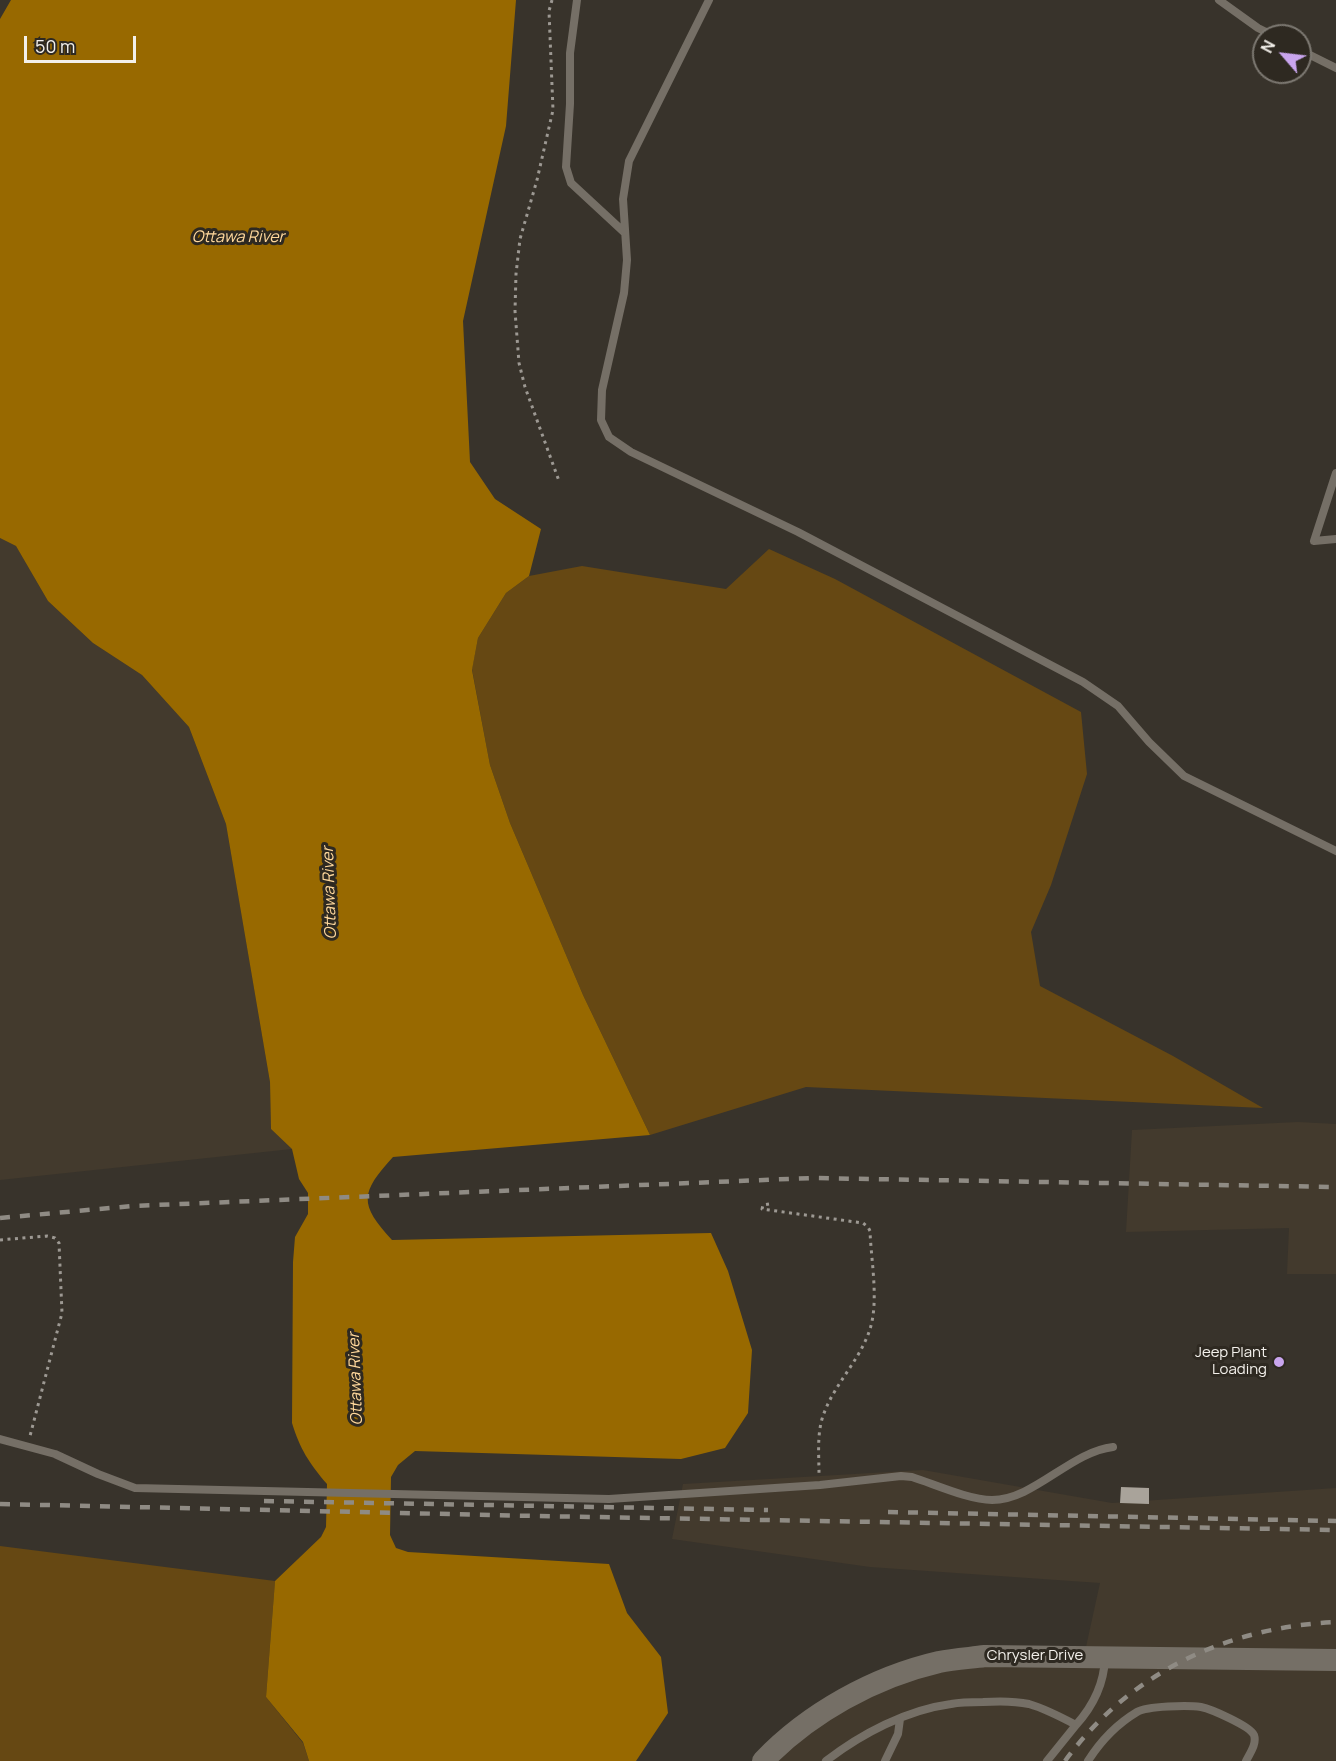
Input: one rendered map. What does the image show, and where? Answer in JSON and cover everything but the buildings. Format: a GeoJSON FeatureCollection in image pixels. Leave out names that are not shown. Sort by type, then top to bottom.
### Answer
{"type":"FeatureCollection","features":[{"type":"Feature","properties":{"kind":"street","name":"Chrysler Drive"},"geometry":{"type":"LineString","coordinates":[[763,1761],[792,1734],[823,1711],[901,1674],[940,1662],[985,1656],[1336,1660]]}},
{"type":"Feature","properties":{"kind":"lane"},"geometry":{"type":"LineString","coordinates":[[577,0],[570,53],[570,104],[566,166],[571,183],[625,233]]}},
{"type":"Feature","properties":{"kind":"lane"},"geometry":{"type":"LineString","coordinates":[[709,0],[629,161],[623,199],[627,260],[624,293],[602,390],[601,420],[609,437],[631,452],[798,532],[1083,682],[1118,706],[1149,742],[1184,776],[1336,852]]}},
{"type":"Feature","properties":{"kind":"lane"},"geometry":{"type":"LineString","coordinates":[[1219,0],[1252,24]]}},
{"type":"Feature","properties":{"kind":"lane"},"geometry":{"type":"LineString","coordinates":[[1312,56],[1336,68]]}},
{"type":"Feature","properties":{"kind":"lane"},"geometry":{"type":"LineString","coordinates":[[1336,473],[1314,541],[1336,538]]}},
{"type":"Feature","properties":{"kind":"lane"},"geometry":{"type":"LineString","coordinates":[[0,1439],[55,1454],[135,1488],[609,1499],[818,1485],[901,1476],[978,1498],[993,1500],[1015,1496],[1092,1452],[1113,1447]]}},
{"type":"Feature","properties":{"kind":"lane"},"geometry":{"type":"LineString","coordinates":[[1047,1761],[1086,1714],[1101,1686],[1105,1656]]}},
{"type":"Feature","properties":{"kind":"lane"},"geometry":{"type":"LineString","coordinates":[[826,1761],[846,1745],[900,1719],[952,1703],[998,1701],[1027,1704],[1076,1725]]}},
{"type":"Feature","properties":{"kind":"lane"},"geometry":{"type":"LineString","coordinates":[[1088,1761],[1101,1741],[1138,1711],[1170,1706],[1203,1707],[1249,1728],[1254,1736],[1254,1745],[1246,1761]]}},
{"type":"Feature","properties":{"kind":"lane"},"geometry":{"type":"LineString","coordinates":[[885,1761],[898,1734],[900,1719]]}},
{"type":"Feature","properties":{"kind":"path"},"geometry":{"type":"LineString","coordinates":[[552,0],[549,11],[552,117],[532,201],[520,239],[515,311],[519,363],[525,387],[559,481]]}},
{"type":"Feature","properties":{"kind":"path"},"geometry":{"type":"LineString","coordinates":[[769,1204],[763,1204],[762,1209],[863,1223],[870,1231],[874,1307],[871,1327],[860,1353],[822,1418],[818,1485]]}},
{"type":"Feature","properties":{"kind":"path"},"geometry":{"type":"LineString","coordinates":[[0,1240],[47,1236],[55,1238],[59,1243],[62,1313],[27,1446]]}},
{"type":"Feature","properties":{"kind":"shaded area"},"geometry":{"type":"Polygon","coordinates":[[[0,538],[16,546],[48,601],[93,643],[142,675],[189,727],[226,824],[270,1082],[271,1129],[292,1149],[0,1180],[0,538]]]}},
{"type":"Feature","properties":{"kind":"shaded area"},"geometry":{"type":"Polygon","coordinates":[[[769,549],[835,579],[1081,712],[1087,774],[1051,885],[1031,932],[1040,986],[1173,1056],[1263,1108],[806,1087],[650,1135],[583,995],[510,823],[490,765],[472,669],[478,638],[506,593],[529,576],[582,566],[726,589],[769,549]]]}},
{"type":"Feature","properties":{"kind":"shaded area"},"geometry":{"type":"Polygon","coordinates":[[[1298,1122],[1336,1124],[1336,1274],[1287,1274],[1289,1228],[1126,1232],[1132,1130],[1298,1122]]]}},
{"type":"Feature","properties":{"kind":"shaded area"},"geometry":{"type":"Polygon","coordinates":[[[923,1470],[1112,1503],[1336,1488],[1336,1660],[1084,1656],[1100,1583],[870,1567],[672,1539],[683,1484],[923,1470]]]}},
{"type":"Feature","properties":{"kind":"shaded area"},"geometry":{"type":"Polygon","coordinates":[[[0,1546],[275,1581],[266,1697],[303,1743],[309,1761],[0,1761],[0,1546]]]}},
{"type":"Feature","properties":{"kind":"shaded area"},"geometry":{"type":"Polygon","coordinates":[[[940,1662],[1336,1662],[1336,1761],[763,1761],[792,1734],[940,1662]]]}},
{"type":"Feature","properties":{"kind":"water","name":"Ottawa River"},"geometry":{"type":"Polygon","coordinates":[[[11,0],[516,0],[506,126],[463,321],[470,462],[495,499],[541,529],[529,576],[506,593],[478,638],[472,670],[490,765],[510,823],[583,995],[650,1135],[393,1157],[374,1180],[369,1190],[369,1207],[381,1228],[392,1240],[711,1233],[728,1271],[752,1350],[748,1413],[725,1448],[681,1459],[415,1451],[398,1465],[391,1477],[390,1535],[396,1548],[408,1552],[609,1564],[627,1613],[661,1657],[668,1713],[636,1761],[309,1761],[303,1742],[266,1697],[275,1581],[321,1537],[326,1527],[327,1484],[306,1455],[292,1423],[293,1262],[295,1237],[308,1214],[308,1193],[299,1179],[292,1149],[271,1129],[270,1082],[226,824],[189,727],[142,675],[93,643],[48,601],[16,546],[0,538],[0,19],[11,0]]]}},
{"type":"Feature","properties":{"kind":"railway"},"geometry":{"type":"LineString","coordinates":[[0,1218],[132,1206],[812,1178],[1336,1187]]}},
{"type":"Feature","properties":{"kind":"railway"},"geometry":{"type":"LineString","coordinates":[[264,1501],[768,1510]]}},
{"type":"Feature","properties":{"kind":"railway"},"geometry":{"type":"LineString","coordinates":[[0,1504],[1336,1530]]}},
{"type":"Feature","properties":{"kind":"railway"},"geometry":{"type":"LineString","coordinates":[[888,1512],[1336,1521]]}},
{"type":"Feature","properties":{"kind":"railway"},"geometry":{"type":"LineString","coordinates":[[1065,1761],[1091,1730],[1120,1702],[1151,1679],[1184,1660],[1257,1633],[1336,1622]]}},
{"type":"Feature","properties":{"kind":"place","name":"Jeep Plant Loading"},"geometry":{"type":"Point","coordinates":[1279,1362]}}]}
